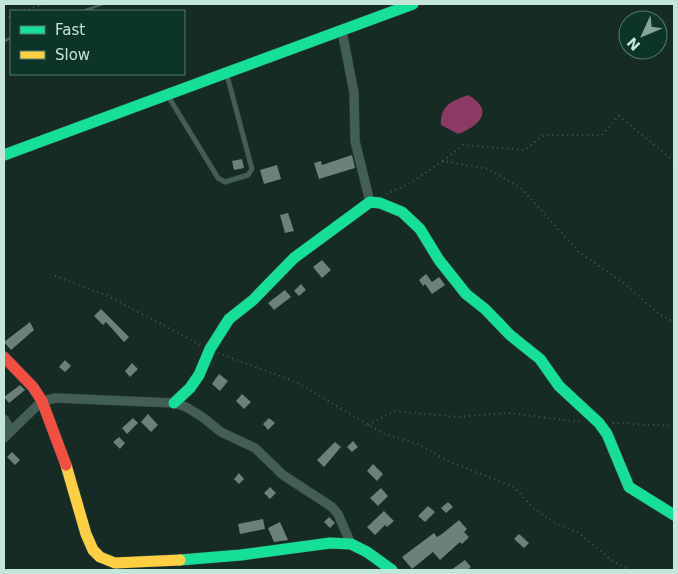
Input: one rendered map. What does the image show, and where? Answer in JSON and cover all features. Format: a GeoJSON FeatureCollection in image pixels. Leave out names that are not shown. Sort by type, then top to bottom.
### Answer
{"type":"FeatureCollection","features":[{"type":"Feature","properties":{"kind":"street"},"geometry":{"type":"LineString","coordinates":[[4,155],[413,4]]}},
{"type":"Feature","properties":{"kind":"street"},"geometry":{"type":"LineString","coordinates":[[342,31],[354,93],[355,141],[375,202]]}},
{"type":"Feature","properties":{"kind":"street"},"geometry":{"type":"LineString","coordinates":[[174,403],[190,388],[210,349],[229,319],[253,300],[294,258],[350,214],[375,202],[402,212],[420,229],[446,271],[466,294],[485,309],[510,335],[540,358],[559,386],[599,423],[607,434],[629,487],[674,515]]}},
{"type":"Feature","properties":{"kind":"street"},"geometry":{"type":"LineString","coordinates":[[4,357],[33,387],[42,401],[62,451],[86,534],[100,557],[115,563],[134,563],[240,555],[330,543],[351,544],[367,552],[392,570]]}},
{"type":"Feature","properties":{"kind":"street"},"geometry":{"type":"LineString","coordinates":[[4,438],[42,401],[56,398],[174,403],[186,407],[201,416],[221,432],[255,448],[284,475],[332,507],[338,514],[351,544]]}},
{"type":"Feature","properties":{"kind":"street"},"geometry":{"type":"LineString","coordinates":[[4,419],[11,431]]}},
{"type":"Feature","properties":{"kind":"lane"},"geometry":{"type":"LineString","coordinates":[[167,94],[218,178],[225,182],[248,175],[252,168],[226,74]]}},
{"type":"Feature","properties":{"kind":"path"},"geometry":{"type":"LineString","coordinates":[[26,10],[44,4]]}},
{"type":"Feature","properties":{"kind":"path"},"geometry":{"type":"LineString","coordinates":[[375,202],[386,194],[409,184],[463,145],[524,150],[544,135],[602,135],[619,116],[674,160]]}},
{"type":"Feature","properties":{"kind":"path"},"geometry":{"type":"LineString","coordinates":[[443,161],[488,169],[521,188],[579,252],[625,284],[659,314],[674,322]]}},
{"type":"Feature","properties":{"kind":"path"},"geometry":{"type":"LineString","coordinates":[[55,276],[108,296],[210,349],[296,382],[384,434],[418,444],[448,461],[514,487],[533,508],[555,522],[579,533],[611,560],[629,570]]}},
{"type":"Feature","properties":{"kind":"path"},"geometry":{"type":"LineString","coordinates":[[368,425],[395,411],[458,417],[509,413],[599,423],[674,426]]}},
{"type":"Feature","properties":{"kind":"shaded area"},"geometry":{"type":"Polygon","coordinates":[[[468,95],[481,106],[483,112],[478,122],[473,127],[458,134],[441,125],[441,118],[445,108],[452,102],[468,95]]]}},
{"type":"Feature","properties":{"kind":"building"},"geometry":{"type":"Polygon","coordinates":[[[352,155],[355,168],[319,179],[314,163],[321,161],[322,165],[352,155]]]}},
{"type":"Feature","properties":{"kind":"building"},"geometry":{"type":"Polygon","coordinates":[[[242,159],[244,168],[234,170],[232,161],[242,159]]]}},
{"type":"Feature","properties":{"kind":"building"},"geometry":{"type":"Polygon","coordinates":[[[277,165],[281,179],[264,184],[260,170],[277,165]]]}},
{"type":"Feature","properties":{"kind":"building"},"geometry":{"type":"Polygon","coordinates":[[[288,213],[294,231],[285,233],[280,215],[288,213]]]}},
{"type":"Feature","properties":{"kind":"building"},"geometry":{"type":"Polygon","coordinates":[[[322,260],[331,270],[322,278],[313,267],[322,260]]]}},
{"type":"Feature","properties":{"kind":"building"},"geometry":{"type":"Polygon","coordinates":[[[426,274],[432,282],[439,277],[445,285],[432,294],[425,284],[423,286],[419,280],[426,274]]]}},
{"type":"Feature","properties":{"kind":"building"},"geometry":{"type":"Polygon","coordinates":[[[301,284],[306,290],[299,296],[294,291],[301,284]]]}},
{"type":"Feature","properties":{"kind":"building"},"geometry":{"type":"Polygon","coordinates":[[[285,290],[291,297],[274,310],[268,303],[285,290]]]}},
{"type":"Feature","properties":{"kind":"building"},"geometry":{"type":"Polygon","coordinates":[[[101,309],[129,337],[124,342],[106,322],[103,325],[94,316],[101,309]]]}},
{"type":"Feature","properties":{"kind":"building"},"geometry":{"type":"Polygon","coordinates":[[[30,322],[34,330],[11,350],[4,342],[30,322]]]}},
{"type":"Feature","properties":{"kind":"building"},"geometry":{"type":"Polygon","coordinates":[[[65,360],[71,366],[65,372],[59,367],[65,360]]]}},
{"type":"Feature","properties":{"kind":"building"},"geometry":{"type":"Polygon","coordinates":[[[132,363],[138,369],[130,377],[125,371],[132,363]]]}},
{"type":"Feature","properties":{"kind":"building"},"geometry":{"type":"Polygon","coordinates":[[[219,374],[228,381],[220,391],[212,384],[219,374]]]}},
{"type":"Feature","properties":{"kind":"building"},"geometry":{"type":"Polygon","coordinates":[[[20,385],[25,390],[9,403],[4,397],[20,385]]]}},
{"type":"Feature","properties":{"kind":"building"},"geometry":{"type":"Polygon","coordinates":[[[242,394],[251,402],[244,409],[236,401],[242,394]]]}},
{"type":"Feature","properties":{"kind":"building"},"geometry":{"type":"Polygon","coordinates":[[[148,414],[158,425],[151,432],[141,422],[148,414]]]}},
{"type":"Feature","properties":{"kind":"building"},"geometry":{"type":"Polygon","coordinates":[[[133,418],[138,423],[127,434],[122,428],[133,418]]]}},
{"type":"Feature","properties":{"kind":"building"},"geometry":{"type":"Polygon","coordinates":[[[269,418],[275,423],[268,430],[263,424],[269,418]]]}},
{"type":"Feature","properties":{"kind":"building"},"geometry":{"type":"Polygon","coordinates":[[[119,437],[125,443],[120,449],[113,442],[119,437]]]}},
{"type":"Feature","properties":{"kind":"building"},"geometry":{"type":"Polygon","coordinates":[[[353,441],[358,447],[352,452],[347,447],[353,441]]]}},
{"type":"Feature","properties":{"kind":"building"},"geometry":{"type":"Polygon","coordinates":[[[335,442],[341,447],[324,467],[317,460],[335,442]]]}},
{"type":"Feature","properties":{"kind":"building"},"geometry":{"type":"Polygon","coordinates":[[[12,452],[20,460],[15,465],[7,457],[12,452]]]}},
{"type":"Feature","properties":{"kind":"building"},"geometry":{"type":"Polygon","coordinates":[[[373,464],[383,474],[377,481],[367,471],[373,464]]]}},
{"type":"Feature","properties":{"kind":"building"},"geometry":{"type":"Polygon","coordinates":[[[239,473],[244,479],[239,484],[234,479],[239,473]]]}},
{"type":"Feature","properties":{"kind":"building"},"geometry":{"type":"Polygon","coordinates":[[[270,487],[276,493],[270,499],[264,493],[270,487]]]}},
{"type":"Feature","properties":{"kind":"building"},"geometry":{"type":"Polygon","coordinates":[[[381,488],[388,496],[378,506],[370,498],[381,488]]]}},
{"type":"Feature","properties":{"kind":"building"},"geometry":{"type":"Polygon","coordinates":[[[448,502],[453,507],[446,513],[441,508],[448,502]]]}},
{"type":"Feature","properties":{"kind":"building"},"geometry":{"type":"Polygon","coordinates":[[[428,506],[435,512],[425,522],[418,516],[428,506]]]}},
{"type":"Feature","properties":{"kind":"building"},"geometry":{"type":"Polygon","coordinates":[[[384,511],[394,521],[387,527],[385,525],[375,535],[367,527],[384,511]]]}},
{"type":"Feature","properties":{"kind":"building"},"geometry":{"type":"Polygon","coordinates":[[[329,517],[335,523],[330,528],[324,522],[329,517]]]}},
{"type":"Feature","properties":{"kind":"building"},"geometry":{"type":"Polygon","coordinates":[[[263,519],[265,529],[240,534],[238,524],[263,519]]]}},
{"type":"Feature","properties":{"kind":"building"},"geometry":{"type":"Polygon","coordinates":[[[459,520],[467,529],[464,532],[469,537],[462,544],[460,542],[440,560],[433,552],[412,569],[402,557],[434,533],[437,537],[459,520]]]}},
{"type":"Feature","properties":{"kind":"building"},"geometry":{"type":"Polygon","coordinates":[[[280,522],[288,540],[274,542],[268,528],[280,522]]]}},
{"type":"Feature","properties":{"kind":"building"},"geometry":{"type":"Polygon","coordinates":[[[519,534],[529,543],[524,548],[514,539],[519,534]]]}},
{"type":"Feature","properties":{"kind":"building"},"geometry":{"type":"Polygon","coordinates":[[[465,560],[471,567],[467,570],[451,570],[465,560]]]}},
{"type":"Feature","properties":{"kind":"railway"},"geometry":{"type":"LineString","coordinates":[[86,10],[103,4]]}},
{"type":"Feature","properties":{"kind":"railway"},"geometry":{"type":"LineString","coordinates":[[4,41],[10,38]]}},
{"type":"Feature","properties":{"kind":"traffic: fast"},"geometry":{"type":"LineString","coordinates":[[4,155],[413,4]]}},
{"type":"Feature","properties":{"kind":"traffic: fast"},"geometry":{"type":"LineString","coordinates":[[174,403],[190,388],[199,375],[210,349],[229,319],[253,300],[294,258],[370,202],[380,203],[402,212],[420,229],[439,260],[466,294],[485,309],[510,335],[540,359],[559,386],[599,423],[607,434],[629,487],[674,515]]}},
{"type":"Feature","properties":{"kind":"traffic: fast"},"geometry":{"type":"LineString","coordinates":[[180,560],[241,555],[330,543],[351,544],[367,552],[392,570]]}},
{"type":"Feature","properties":{"kind":"traffic: slow"},"geometry":{"type":"LineString","coordinates":[[66,465],[86,534],[93,550],[100,557],[115,563],[180,560]]}},
{"type":"Feature","properties":{"kind":"traffic: jam"},"geometry":{"type":"LineString","coordinates":[[4,357],[33,387],[42,401],[66,465]]}}]}
